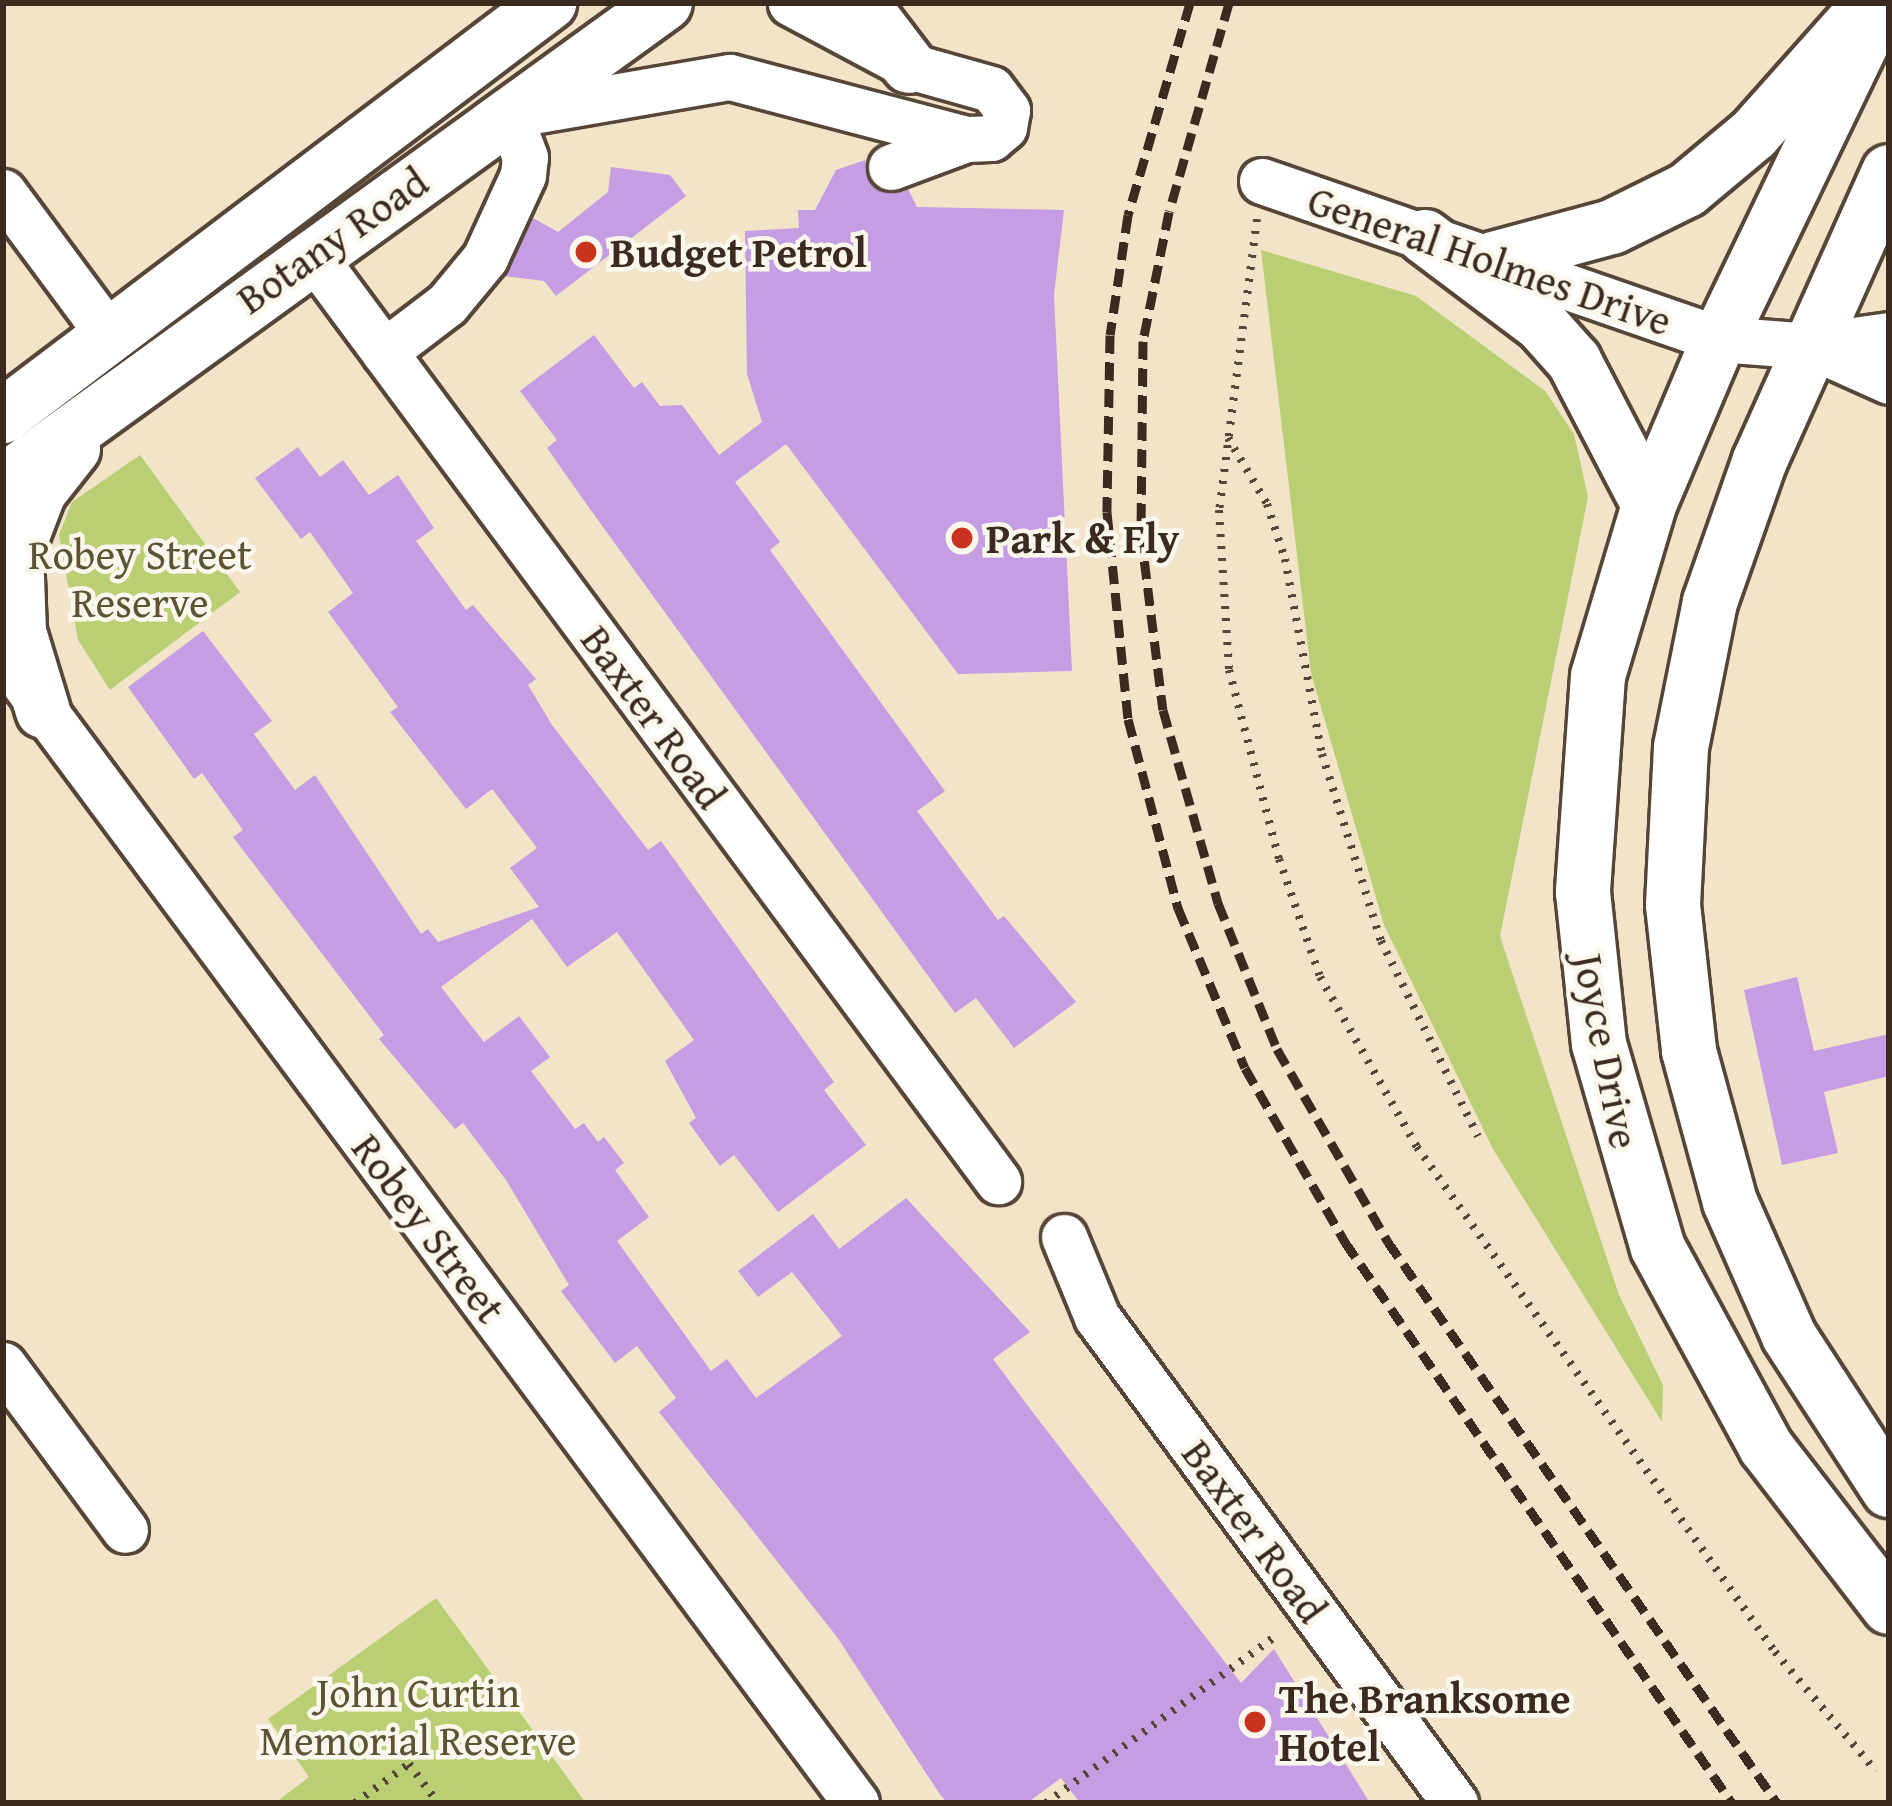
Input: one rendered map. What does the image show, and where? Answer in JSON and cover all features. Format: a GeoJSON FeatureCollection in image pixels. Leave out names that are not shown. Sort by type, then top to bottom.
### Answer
{"type":"FeatureCollection","features":[{"type":"Feature","properties":{"kind":"main road","name":"Botany Road"},"geometry":{"type":"LineString","coordinates":[[3,482],[123,360],[549,3]]}},
{"type":"Feature","properties":{"kind":"main road","name":"Botany Road"},"geometry":{"type":"LineString","coordinates":[[3,416],[123,360],[311,253],[665,3]]}},
{"type":"Feature","properties":{"kind":"main road"},"geometry":{"type":"LineString","coordinates":[[861,3],[909,66]]}},
{"type":"Feature","properties":{"kind":"main road"},"geometry":{"type":"LineString","coordinates":[[1492,260],[1612,227],[1687,190],[1754,134],[1870,3]]}},
{"type":"Feature","properties":{"kind":"main road","name":"General Holmes Drive"},"geometry":{"type":"LineString","coordinates":[[1676,434],[1881,3]]}},
{"type":"Feature","properties":{"kind":"main road"},"geometry":{"type":"LineString","coordinates":[[1810,346],[1889,172]]}},
{"type":"Feature","properties":{"kind":"main road"},"geometry":{"type":"LineString","coordinates":[[1425,237],[1541,324],[1574,361],[1648,506]]}},
{"type":"Feature","properties":{"kind":"main road","name":"Joyce Drive"},"geometry":{"type":"LineString","coordinates":[[1810,346],[1710,602],[1681,747],[1672,905],[1689,1052],[1730,1202],[1789,1336],[1889,1490]]}},
{"type":"Feature","properties":{"kind":"main road"},"geometry":{"type":"LineString","coordinates":[[44,711],[14,584],[23,522],[123,360]]}},
{"type":"Feature","properties":{"kind":"main road","name":"Joyce Drive"},"geometry":{"type":"LineString","coordinates":[[1676,434],[1608,628],[1590,742],[1583,892],[1599,1044],[1633,1179],[1694,1323],[1766,1448],[1889,1607]]}},
{"type":"Feature","properties":{"kind":"street"},"geometry":{"type":"LineString","coordinates":[[384,352],[447,304],[485,258],[523,176],[525,157],[509,115],[730,77],[966,140],[991,139],[1004,127],[999,94],[909,66],[791,3]]}},
{"type":"Feature","properties":{"kind":"street"},"geometry":{"type":"LineString","coordinates":[[891,167],[966,140]]}},
{"type":"Feature","properties":{"kind":"street","name":"General Holmes Drive"},"geometry":{"type":"LineString","coordinates":[[1262,182],[1718,339]]}},
{"type":"Feature","properties":{"kind":"street"},"geometry":{"type":"LineString","coordinates":[[3,192],[123,360]]}},
{"type":"Feature","properties":{"kind":"street","name":"Baxter Road"},"geometry":{"type":"LineString","coordinates":[[311,253],[998,1181]]}},
{"type":"Feature","properties":{"kind":"street"},"geometry":{"type":"LineString","coordinates":[[1718,339],[1810,346],[1889,334]]}},
{"type":"Feature","properties":{"kind":"street"},"geometry":{"type":"LineString","coordinates":[[1810,346],[1889,381]]}},
{"type":"Feature","properties":{"kind":"street","name":"Robey Street"},"geometry":{"type":"LineString","coordinates":[[3,652],[856,1803]]}},
{"type":"Feature","properties":{"kind":"street","name":"Baxter Road"},"geometry":{"type":"LineString","coordinates":[[1064,1238],[1097,1317],[1455,1803]]}},
{"type":"Feature","properties":{"kind":"street"},"geometry":{"type":"LineString","coordinates":[[3,1365],[125,1530]]}},
{"type":"Feature","properties":{"kind":"path"},"geometry":{"type":"LineString","coordinates":[[1262,182],[1219,510],[1229,670],[1279,859],[1320,977],[1417,1147],[1775,1652],[1876,1771]]}},
{"type":"Feature","properties":{"kind":"path"},"geometry":{"type":"LineString","coordinates":[[1227,437],[1267,504],[1285,559],[1322,754],[1381,941],[1478,1136]]}},
{"type":"Feature","properties":{"kind":"path"},"geometry":{"type":"LineString","coordinates":[[1046,1803],[1276,1636]]}},
{"type":"Feature","properties":{"kind":"path"},"geometry":{"type":"LineString","coordinates":[[355,1803],[409,1764],[438,1803]]}},
{"type":"Feature","properties":{"kind":"green space"},"geometry":{"type":"Polygon","coordinates":[[[1261,250],[1416,296],[1545,391],[1574,434],[1588,497],[1500,936],[1619,1295],[1663,1385],[1662,1422],[1493,1149],[1384,925],[1311,673],[1261,250]]]}},
{"type":"Feature","properties":{"kind":"green space","name":"Robey Street Reserve"},"geometry":{"type":"Polygon","coordinates":[[[140,455],[240,592],[110,690],[78,640],[59,535],[72,502],[140,455]]]}},
{"type":"Feature","properties":{"kind":"green space","name":"John Curtin Memorial Reserve"},"geometry":{"type":"Polygon","coordinates":[[[436,1598],[586,1803],[275,1803],[309,1777],[268,1719],[436,1598]]]}},
{"type":"Feature","properties":{"kind":"building"},"geometry":{"type":"Polygon","coordinates":[[[865,160],[873,187],[908,189],[917,207],[1064,210],[1054,295],[1072,671],[958,674],[786,444],[735,482],[780,542],[770,550],[945,791],[917,811],[998,920],[1004,916],[1076,1002],[1014,1048],[976,998],[955,1013],[547,448],[557,440],[520,391],[594,335],[634,388],[642,382],[660,406],[682,405],[719,455],[762,422],[747,374],[745,231],[799,228],[798,210],[815,210],[836,170],[865,160]]]}},
{"type":"Feature","properties":{"kind":"building"},"geometry":{"type":"Polygon","coordinates":[[[611,167],[670,175],[686,196],[556,296],[544,281],[505,276],[533,218],[558,232],[608,192],[611,167]]]}},
{"type":"Feature","properties":{"kind":"building"},"geometry":{"type":"Polygon","coordinates":[[[298,447],[320,477],[343,460],[369,495],[398,475],[434,528],[416,541],[466,610],[473,605],[536,679],[528,685],[552,725],[648,850],[661,841],[834,1082],[824,1090],[866,1145],[778,1212],[734,1155],[720,1166],[689,1123],[696,1118],[665,1061],[694,1040],[617,932],[567,967],[532,919],[441,987],[484,1042],[519,1016],[550,1057],[531,1071],[575,1129],[584,1123],[598,1142],[604,1137],[624,1163],[615,1170],[649,1217],[617,1241],[711,1371],[727,1359],[756,1398],[842,1336],[792,1272],[758,1297],[738,1271],[813,1214],[839,1249],[906,1198],[1030,1332],[993,1359],[1031,1410],[1241,1683],[1274,1649],[1370,1803],[1080,1803],[1061,1778],[1027,1803],[947,1803],[837,1637],[659,1412],[676,1398],[637,1346],[615,1363],[561,1291],[569,1285],[506,1180],[463,1123],[455,1129],[379,1039],[384,1035],[233,837],[243,830],[202,773],[194,779],[128,687],[203,631],[272,721],[254,734],[295,790],[315,775],[421,934],[428,929],[438,942],[539,907],[510,868],[537,848],[492,789],[466,809],[390,712],[398,707],[328,612],[353,593],[310,532],[301,539],[255,478],[298,447]]]}},
{"type":"Feature","properties":{"kind":"building"},"geometry":{"type":"Polygon","coordinates":[[[1797,977],[1814,1051],[1889,1034],[1889,1076],[1824,1092],[1838,1153],[1782,1165],[1744,990],[1797,977]]]}},
{"type":"Feature","properties":{"kind":"railway"},"geometry":{"type":"LineString","coordinates":[[1190,3],[1128,215],[1110,335],[1107,512],[1128,719],[1178,908],[1245,1068],[1345,1242],[1732,1803]]}},
{"type":"Feature","properties":{"kind":"railway"},"geometry":{"type":"LineString","coordinates":[[1229,3],[1169,212],[1143,341],[1141,534],[1163,710],[1218,903],[1277,1049],[1388,1242],[1777,1803]]}},
{"type":"Feature","properties":{"kind":"place","name":"Budget Petrol"},"geometry":{"type":"Point","coordinates":[586,252]}},
{"type":"Feature","properties":{"kind":"place","name":"Park & Fly"},"geometry":{"type":"Point","coordinates":[962,538]}},
{"type":"Feature","properties":{"kind":"place","name":"The Branksome Hotel"},"geometry":{"type":"Point","coordinates":[1255,1722]}}]}
